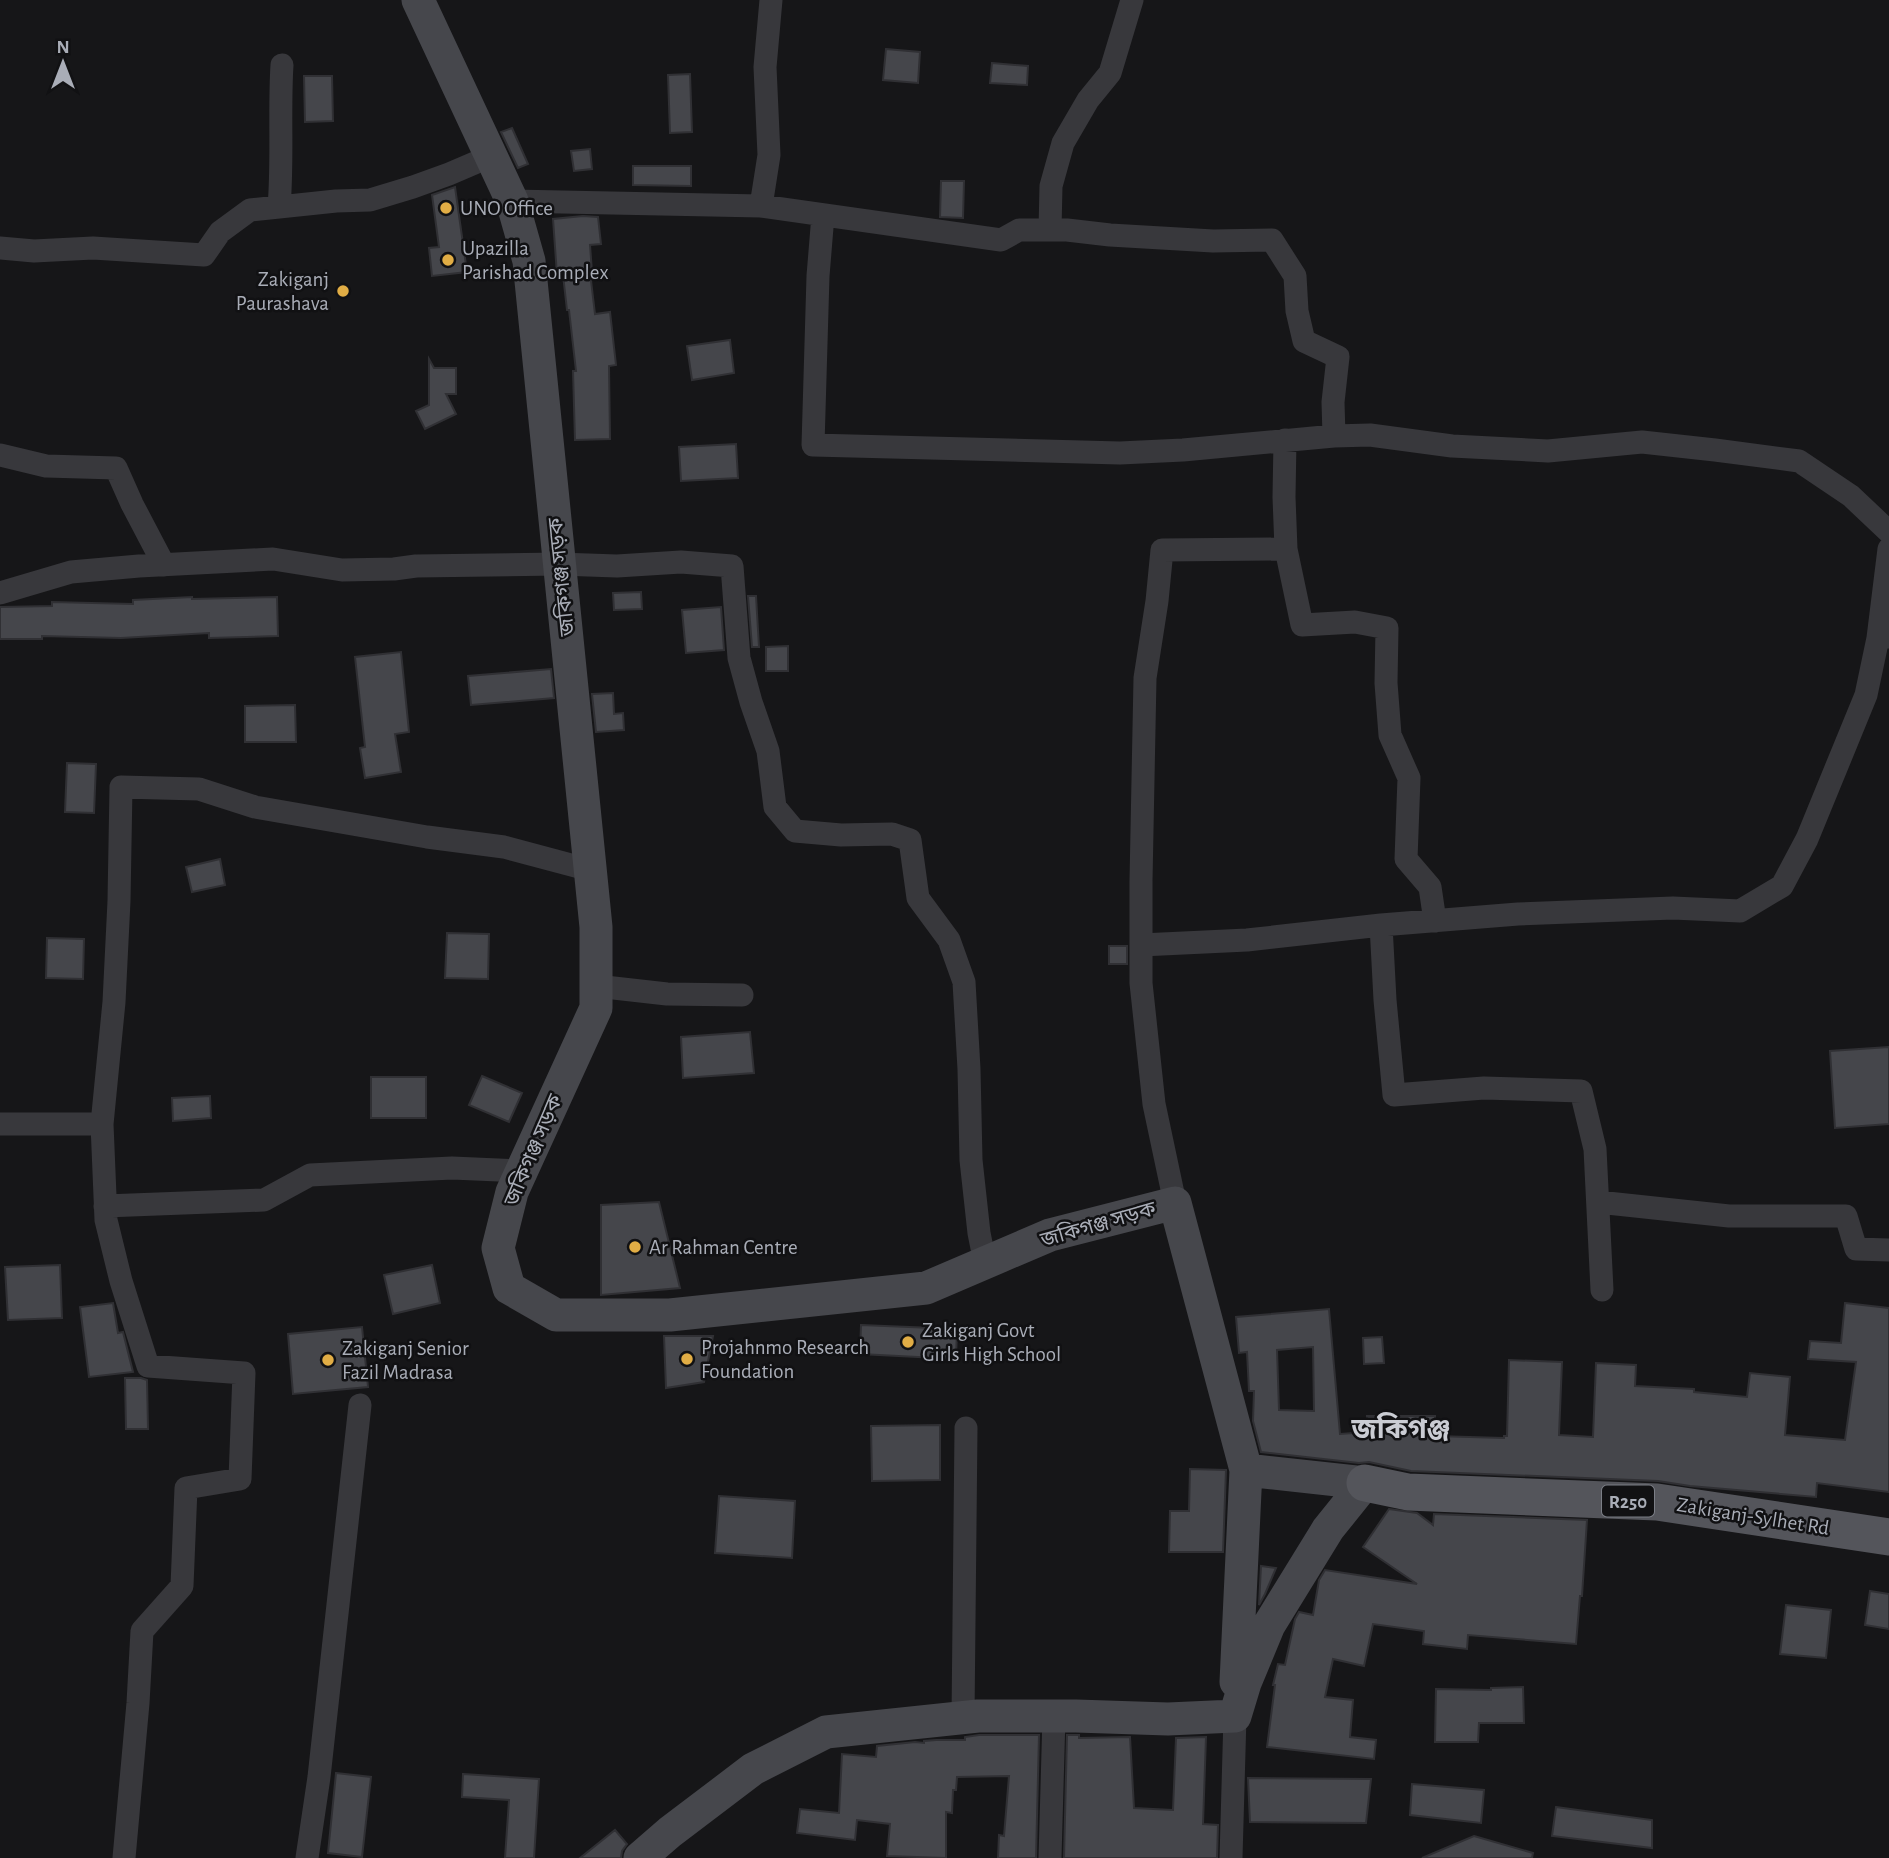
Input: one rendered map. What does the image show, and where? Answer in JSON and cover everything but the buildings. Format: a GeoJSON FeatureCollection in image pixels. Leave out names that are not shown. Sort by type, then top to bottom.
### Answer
{"type":"FeatureCollection","features":[{"type":"Feature","properties":{"kind":"main road","name":"জকিগঞ্জ সড়ক"},"geometry":{"type":"LineString","coordinates":[[418,0],[512,201],[529,261],[596,927],[596,1008],[512,1192],[498,1248],[509,1289],[556,1315],[670,1315],[926,1289],[1050,1235],[1175,1203],[1246,1470],[1235,1716]]}},
{"type":"Feature","properties":{"kind":"main road"},"geometry":{"type":"LineString","coordinates":[[1246,1470],[1365,1483]]}},
{"type":"Feature","properties":{"kind":"main road"},"geometry":{"type":"LineString","coordinates":[[640,1858],[753,1769],[826,1732],[963,1718],[1054,1716],[1168,1719],[1235,1716],[1269,1625],[1328,1529],[1365,1483]]}},
{"type":"Feature","properties":{"kind":"main road","name":"Zakiganj-Sylhet Rd"},"geometry":{"type":"LineString","coordinates":[[1365,1483],[1408,1492],[1657,1502],[1889,1537]]}},
{"type":"Feature","properties":{"kind":"street"},"geometry":{"type":"LineString","coordinates":[[761,206],[769,155],[765,67],[771,0]]}},
{"type":"Feature","properties":{"kind":"street"},"geometry":{"type":"LineString","coordinates":[[1050,230],[1051,186],[1063,143],[1088,100],[1110,73],[1132,0]]}},
{"type":"Feature","properties":{"kind":"street"},"geometry":{"type":"LineString","coordinates":[[279,207],[282,65]]}},
{"type":"Feature","properties":{"kind":"street"},"geometry":{"type":"LineString","coordinates":[[0,248],[34,251],[93,248],[204,255],[220,232],[250,211],[370,200],[449,174],[491,156]]}},
{"type":"Feature","properties":{"kind":"street"},"geometry":{"type":"LineString","coordinates":[[512,201],[761,206],[1001,240],[1019,230],[1201,240],[1272,240],[1296,276],[1297,311],[1304,341],[1338,357],[1333,402],[1334,436]]}},
{"type":"Feature","properties":{"kind":"street"},"geometry":{"type":"LineString","coordinates":[[824,215],[818,276],[813,445],[1120,453],[1370,435],[1452,446],[1548,451],[1642,442],[1799,461],[1851,496],[1889,532]]}},
{"type":"Feature","properties":{"kind":"street"},"geometry":{"type":"LineString","coordinates":[[1285,440],[1283,497],[1286,549],[1302,625],[1355,622],[1387,628],[1386,683],[1391,735],[1409,778],[1406,859],[1430,887],[1435,921]]}},
{"type":"Feature","properties":{"kind":"street"},"geometry":{"type":"LineString","coordinates":[[0,455],[46,466],[116,468],[164,565]]}},
{"type":"Feature","properties":{"kind":"street"},"geometry":{"type":"LineString","coordinates":[[1175,1203],[1154,1104],[1141,945],[1145,678],[1162,550],[1286,549]]}},
{"type":"Feature","properties":{"kind":"street"},"geometry":{"type":"LineString","coordinates":[[1141,945],[1247,940],[1381,925],[1518,915],[1673,908],[1740,911],[1782,886],[1807,838],[1866,695],[1884,638],[1889,549]]}},
{"type":"Feature","properties":{"kind":"street"},"geometry":{"type":"LineString","coordinates":[[0,593],[71,572],[273,559],[342,570],[415,566],[617,566],[681,562],[732,566],[739,658],[768,751],[775,807],[795,831],[841,835],[892,834],[910,840],[918,898],[949,940],[964,982],[971,1160],[985,1263]]}},
{"type":"Feature","properties":{"kind":"street"},"geometry":{"type":"LineString","coordinates":[[124,1858],[142,1631],[182,1586],[186,1488],[240,1479],[244,1373],[148,1366],[121,1281],[106,1220],[102,1124],[116,977],[121,787],[198,789],[255,807],[427,837],[504,847],[590,870]]}},
{"type":"Feature","properties":{"kind":"street"},"geometry":{"type":"LineString","coordinates":[[1381,925],[1394,1095],[1484,1088],[1580,1091],[1595,1149],[1601,1290]]}},
{"type":"Feature","properties":{"kind":"street"},"geometry":{"type":"LineString","coordinates":[[596,986],[667,994],[742,995]]}},
{"type":"Feature","properties":{"kind":"street"},"geometry":{"type":"LineString","coordinates":[[0,1124],[102,1124]]}},
{"type":"Feature","properties":{"kind":"street"},"geometry":{"type":"LineString","coordinates":[[105,1206],[264,1200],[310,1175],[452,1168],[521,1171]]}},
{"type":"Feature","properties":{"kind":"street"},"geometry":{"type":"LineString","coordinates":[[1598,1202],[1730,1216],[1846,1216],[1856,1249],[1889,1250]]}},
{"type":"Feature","properties":{"kind":"street"},"geometry":{"type":"LineString","coordinates":[[307,1858],[319,1777],[360,1405]]}},
{"type":"Feature","properties":{"kind":"street"},"geometry":{"type":"LineString","coordinates":[[963,1718],[966,1428]]}},
{"type":"Feature","properties":{"kind":"street"},"geometry":{"type":"LineString","coordinates":[[1050,1858],[1054,1716]]}},
{"type":"Feature","properties":{"kind":"street"},"geometry":{"type":"LineString","coordinates":[[1231,1858],[1235,1716]]}},
{"type":"Feature","properties":{"kind":"place","name":"UNO Office"},"geometry":{"type":"Point","coordinates":[446,208]}},
{"type":"Feature","properties":{"kind":"place","name":"Upazilla Parishad Complex"},"geometry":{"type":"Point","coordinates":[448,260]}},
{"type":"Feature","properties":{"kind":"place","name":"Zakiganj Paurashava"},"geometry":{"type":"Point","coordinates":[343,291]}},
{"type":"Feature","properties":{"kind":"place","name":"Ar Rahman Centre"},"geometry":{"type":"Point","coordinates":[635,1247]}},
{"type":"Feature","properties":{"kind":"place","name":"Zakiganj Govt Girls High School"},"geometry":{"type":"Point","coordinates":[908,1342]}},
{"type":"Feature","properties":{"kind":"place","name":"Projahnmo Research Foundation"},"geometry":{"type":"Point","coordinates":[687,1359]}},
{"type":"Feature","properties":{"kind":"place","name":"Zakiganj Senior Fazil Madrasa"},"geometry":{"type":"Point","coordinates":[328,1360]}},
{"type":"Feature","properties":{"kind":"district","name":"জকিগঞ্জ"},"geometry":{"type":"Point","coordinates":[1401,1428]}}]}
